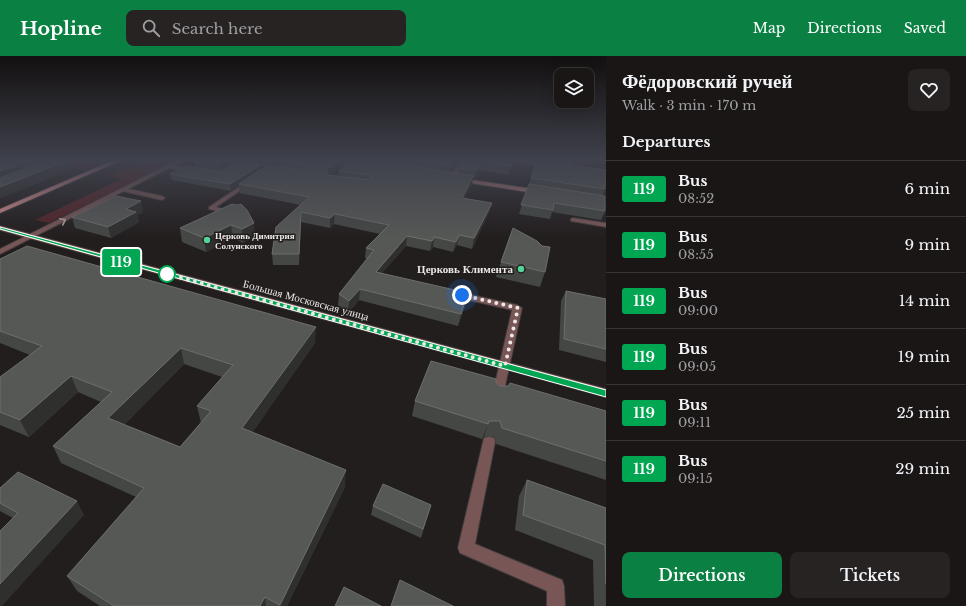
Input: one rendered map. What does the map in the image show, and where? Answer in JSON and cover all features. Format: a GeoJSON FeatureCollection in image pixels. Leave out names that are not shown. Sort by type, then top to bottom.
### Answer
{"type":"FeatureCollection","features":[{"type":"Feature","properties":{"kind":"main road"},"geometry":{"type":"LineString","coordinates":[[0,211],[60,186]]}},
{"type":"Feature","properties":{"kind":"street"},"geometry":{"type":"LineString","coordinates":[[0,252],[133,186]]}},
{"type":"Feature","properties":{"kind":"street"},"geometry":{"type":"LineString","coordinates":[[239,216],[211,208],[244,186]]}},
{"type":"Feature","properties":{"kind":"street"},"geometry":{"type":"LineString","coordinates":[[496,186],[544,193]]}},
{"type":"Feature","properties":{"kind":"street"},"geometry":{"type":"LineString","coordinates":[[124,190],[162,198]]}},
{"type":"Feature","properties":{"kind":"street"},"geometry":{"type":"LineString","coordinates":[[573,220],[606,226]]}},
{"type":"Feature","properties":{"kind":"street","name":"Большая Московская улица"},"geometry":{"type":"LineString","coordinates":[[0,228],[606,393]]}},
{"type":"Feature","properties":{"kind":"street"},"geometry":{"type":"LineString","coordinates":[[447,292],[518,308],[498,397]]}},
{"type":"Feature","properties":{"kind":"street"},"geometry":{"type":"LineString","coordinates":[[489,442],[466,548],[556,586],[556,606]]}},
{"type":"Feature","properties":{"kind":"shaded area"},"geometry":{"type":"Polygon","coordinates":[[[107,186],[125,186],[49,223],[35,220],[107,186]]]}},
{"type":"Feature","properties":{"kind":"building"},"geometry":{"type":"Polygon","coordinates":[[[248,186],[468,186],[462,198],[492,203],[474,238],[459,235],[456,242],[434,237],[432,241],[407,236],[376,272],[468,293],[461,314],[360,289],[349,301],[339,294],[374,250],[366,248],[389,225],[335,214],[330,218],[301,212],[299,254],[272,254],[276,227],[309,197],[248,186]]]}},
{"type":"Feature","properties":{"kind":"building"},"geometry":{"type":"Polygon","coordinates":[[[528,186],[540,186],[605,196],[605,211],[554,203],[553,210],[521,205],[528,186]]]}},
{"type":"Feature","properties":{"kind":"building"},"geometry":{"type":"Polygon","coordinates":[[[583,186],[605,186],[605,189],[583,186]]]}},
{"type":"Feature","properties":{"kind":"building"},"geometry":{"type":"Polygon","coordinates":[[[116,196],[141,201],[126,209],[136,212],[108,227],[72,217],[116,196]]]}},
{"type":"Feature","properties":{"kind":"building"},"geometry":{"type":"Polygon","coordinates":[[[232,204],[241,204],[247,210],[254,223],[242,229],[231,225],[204,238],[180,228],[232,204]]]}},
{"type":"Feature","properties":{"kind":"building"},"geometry":{"type":"Polygon","coordinates":[[[513,228],[537,241],[542,246],[550,247],[545,272],[501,262],[513,228]]]}},
{"type":"Feature","properties":{"kind":"building"},"geometry":{"type":"Polygon","coordinates":[[[27,246],[316,327],[242,428],[346,470],[280,605],[265,597],[260,606],[114,606],[67,576],[144,488],[53,446],[112,392],[71,376],[20,420],[0,412],[0,377],[42,346],[0,331],[0,259],[27,246]],[[181,348],[108,418],[180,447],[211,411],[197,406],[233,365],[181,348]]]}},
{"type":"Feature","properties":{"kind":"building"},"geometry":{"type":"Polygon","coordinates":[[[566,291],[606,299],[606,349],[564,339],[566,291]]]}},
{"type":"Feature","properties":{"kind":"building"},"geometry":{"type":"Polygon","coordinates":[[[431,361],[496,379],[499,386],[508,386],[510,383],[606,411],[606,461],[502,428],[500,421],[489,421],[488,424],[415,401],[431,361]]]}},
{"type":"Feature","properties":{"kind":"building"},"geometry":{"type":"Polygon","coordinates":[[[18,472],[77,501],[0,584],[0,531],[18,513],[0,503],[0,488],[18,472]]]}},
{"type":"Feature","properties":{"kind":"building"},"geometry":{"type":"Polygon","coordinates":[[[527,480],[606,508],[606,584],[605,545],[523,515],[527,480]]]}},
{"type":"Feature","properties":{"kind":"building"},"geometry":{"type":"Polygon","coordinates":[[[383,484],[431,505],[423,529],[373,506],[383,484]]]}},
{"type":"Feature","properties":{"kind":"building"},"geometry":{"type":"Polygon","coordinates":[[[400,580],[453,606],[391,606],[400,580]]]}},
{"type":"Feature","properties":{"kind":"building"},"geometry":{"type":"Polygon","coordinates":[[[344,587],[381,606],[335,606],[344,587]]]}},
{"type":"Feature","properties":{"kind":"bus line","name":"119"},"geometry":{"type":"LineString","coordinates":[[0,228],[606,393]]}},
{"type":"Feature","properties":{"kind":"place","name":"Церковь Димитрия Солунского"},"geometry":{"type":"Point","coordinates":[207,240]}},
{"type":"Feature","properties":{"kind":"place","name":"Церковь Климента"},"geometry":{"type":"Point","coordinates":[521,269]}},
{"type":"Feature","properties":{"kind":"route"},"geometry":{"type":"LineString","coordinates":[[167,274],[505,366],[518,308],[462,295]]}}]}
